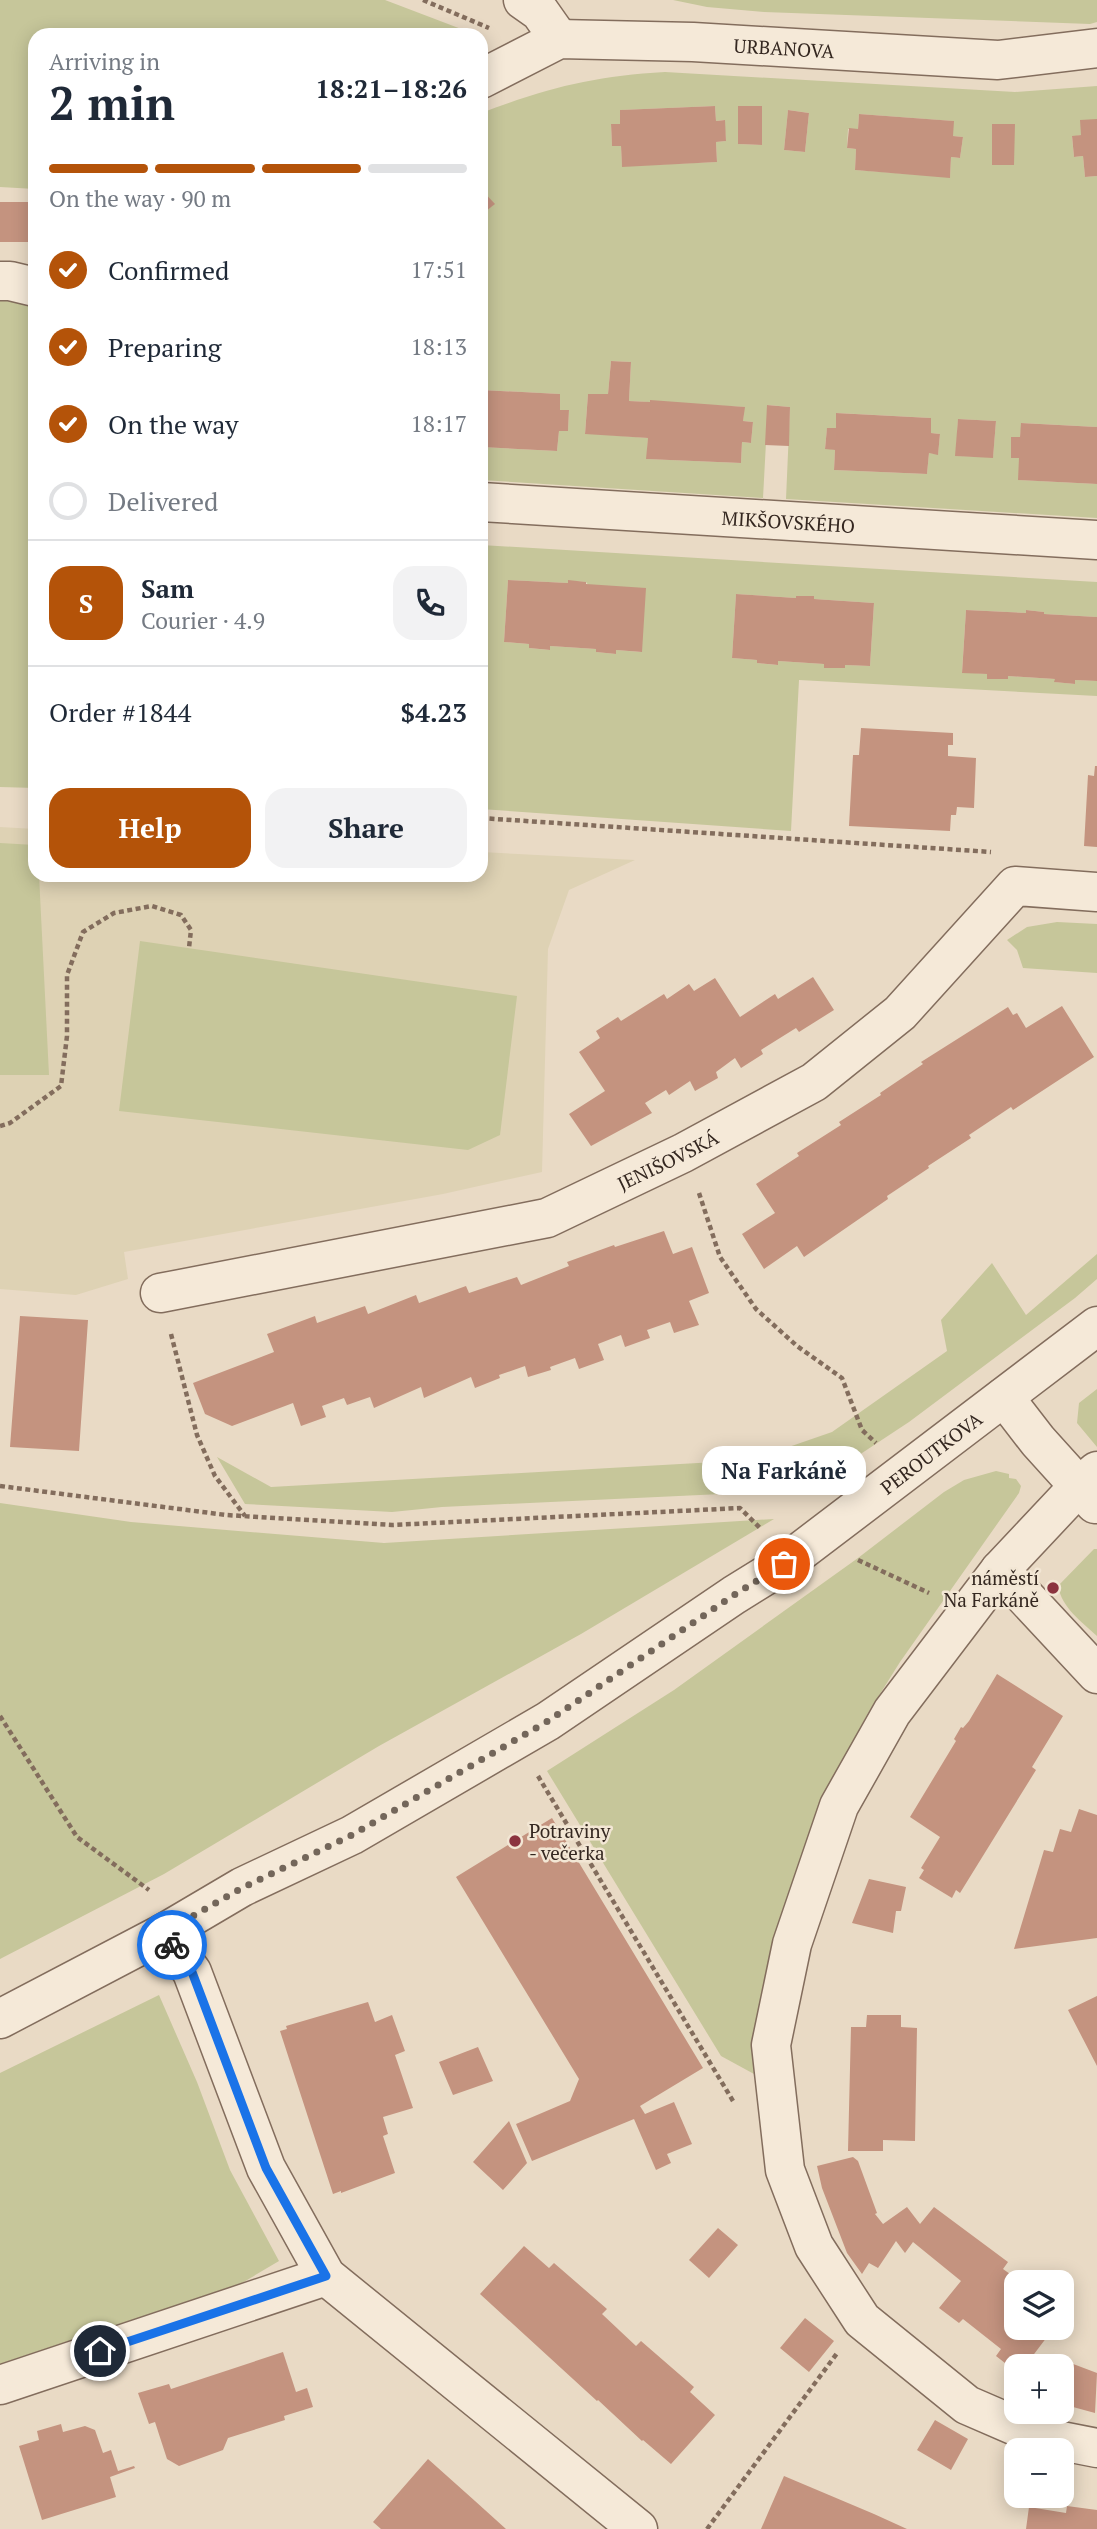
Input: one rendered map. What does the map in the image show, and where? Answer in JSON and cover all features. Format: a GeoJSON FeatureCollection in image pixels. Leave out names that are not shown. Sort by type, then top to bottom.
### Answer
{"type":"FeatureCollection","features":[{"type":"Feature","properties":{"kind":"street"},"geometry":{"type":"LineString","coordinates":[[523,0],[540,12],[559,39]]}},
{"type":"Feature","properties":{"kind":"street","name":"URBANOVA"},"geometry":{"type":"LineString","coordinates":[[488,75],[559,39],[693,42],[998,60],[1097,48]]}},
{"type":"Feature","properties":{"kind":"street"},"geometry":{"type":"LineString","coordinates":[[0,281],[28,286]]}},
{"type":"Feature","properties":{"kind":"street","name":"MIKŠOVSKÉHO"},"geometry":{"type":"LineString","coordinates":[[488,502],[1097,540]]}},
{"type":"Feature","properties":{"kind":"street","name":"JENIŠOVSKÁ"},"geometry":{"type":"LineString","coordinates":[[160,1293],[547,1218],[683,1153],[814,1082],[900,1013],[1015,886],[1097,892]]}},
{"type":"Feature","properties":{"kind":"street","name":"PEROUTKOVA"},"geometry":{"type":"LineString","coordinates":[[0,2018],[163,1933],[242,1888],[352,1835],[548,1721],[784,1564],[1097,1326]]}},
{"type":"Feature","properties":{"kind":"street"},"geometry":{"type":"LineString","coordinates":[[1004,1396],[1038,1441],[1091,1488],[1000,1570],[892,1712],[839,1806],[792,1944],[771,2045],[785,2170],[814,2246],[862,2320],[967,2405],[1041,2437],[1097,2448]]}},
{"type":"Feature","properties":{"kind":"street"},"geometry":{"type":"LineString","coordinates":[[1000,1570],[1097,1674]]}},
{"type":"Feature","properties":{"kind":"street"},"geometry":{"type":"LineString","coordinates":[[163,1933],[192,1972],[266,2168],[326,2276],[638,2529]]}},
{"type":"Feature","properties":{"kind":"street"},"geometry":{"type":"LineString","coordinates":[[0,2385],[326,2276]]}},
{"type":"Feature","properties":{"kind":"path"},"geometry":{"type":"LineString","coordinates":[[488,818],[1004,853]]}},
{"type":"Feature","properties":{"kind":"path"},"geometry":{"type":"LineString","coordinates":[[0,1126],[10,1123],[61,1086],[67,1036],[67,975],[83,932],[114,913],[152,906],[181,915],[191,930],[189,948]]}},
{"type":"Feature","properties":{"kind":"path"},"geometry":{"type":"LineString","coordinates":[[683,1153],[720,1257],[756,1308],[797,1346],[842,1378],[862,1430],[874,1442],[881,1443]]}},
{"type":"Feature","properties":{"kind":"path"},"geometry":{"type":"LineString","coordinates":[[160,1293],[197,1435],[215,1476],[246,1516]]}},
{"type":"Feature","properties":{"kind":"path"},"geometry":{"type":"LineString","coordinates":[[0,1486],[246,1516],[392,1525],[740,1508],[764,1532]]}},
{"type":"Feature","properties":{"kind":"path"},"geometry":{"type":"LineString","coordinates":[[848,1555],[968,1611]]}},
{"type":"Feature","properties":{"kind":"path"},"geometry":{"type":"LineString","coordinates":[[0,1716],[77,1837],[149,1890]]}},
{"type":"Feature","properties":{"kind":"path"},"geometry":{"type":"LineString","coordinates":[[536,1772],[736,2106]]}},
{"type":"Feature","properties":{"kind":"path"},"geometry":{"type":"LineString","coordinates":[[707,2529],[862,2320]]}},
{"type":"Feature","properties":{"kind":"shaded area"},"geometry":{"type":"Polygon","coordinates":[[[0,827],[28,829],[28,882],[488,882],[488,852],[635,860],[569,890],[548,949],[542,1172],[443,1194],[124,1252],[128,1279],[76,1295],[0,1289],[0,827]]]}},
{"type":"Feature","properties":{"kind":"green space"},"geometry":{"type":"Polygon","coordinates":[[[0,0],[385,0],[459,28],[28,28],[28,189],[0,187],[0,0]]]}},
{"type":"Feature","properties":{"kind":"green space"},"geometry":{"type":"Polygon","coordinates":[[[673,0],[1097,0],[1097,22],[1090,24],[764,12],[707,7],[673,0]]]}},
{"type":"Feature","properties":{"kind":"green space"},"geometry":{"type":"Polygon","coordinates":[[[665,72],[1015,92],[1097,86],[1097,119],[1081,135],[1072,137],[1074,157],[1083,156],[1085,177],[1097,176],[1097,427],[1022,423],[1020,437],[1011,438],[1011,458],[1019,458],[1019,480],[1097,484],[1097,518],[786,499],[790,407],[768,405],[763,498],[488,480],[488,447],[557,451],[559,431],[568,431],[569,410],[560,410],[560,394],[488,390],[488,209],[494,204],[488,197],[488,111],[571,85],[665,72]],[[715,106],[620,110],[620,124],[611,125],[612,145],[621,146],[622,166],[717,162],[716,142],[726,141],[724,120],[716,121],[715,106]],[[738,106],[738,144],[762,145],[762,106],[738,106]],[[788,110],[784,150],[805,152],[809,113],[788,110]],[[859,114],[858,129],[848,129],[847,148],[856,149],[855,170],[950,177],[951,157],[960,158],[963,137],[953,136],[953,121],[859,114]],[[1014,124],[992,125],[992,165],[1014,165],[1014,124]],[[611,361],[608,394],[588,394],[585,433],[648,438],[647,459],[741,463],[742,442],[751,443],[753,422],[743,421],[744,407],[629,401],[631,362],[611,361]],[[837,413],[836,428],[827,429],[825,448],[835,450],[834,470],[927,474],[929,453],[938,454],[940,434],[931,433],[931,418],[837,413]],[[958,419],[956,456],[993,457],[996,421],[958,419]]]}},
{"type":"Feature","properties":{"kind":"green space"},"geometry":{"type":"Polygon","coordinates":[[[28,288],[28,788],[0,787],[0,289],[28,288]]]}},
{"type":"Feature","properties":{"kind":"green space"},"geometry":{"type":"Polygon","coordinates":[[[488,545],[1097,582],[1097,617],[1044,614],[1026,610],[1026,613],[966,610],[962,672],[987,674],[987,679],[1007,679],[1008,676],[1055,679],[1055,682],[1075,684],[1075,680],[1097,681],[1097,696],[799,680],[791,831],[488,809],[488,545]],[[508,580],[504,642],[529,644],[529,648],[549,650],[550,646],[596,649],[596,652],[616,654],[616,650],[641,652],[586,582],[508,580]],[[736,594],[732,658],[777,665],[778,661],[824,664],[824,668],[870,666],[874,603],[814,599],[814,596],[796,598],[736,594]]]}},
{"type":"Feature","properties":{"kind":"green space"},"geometry":{"type":"Polygon","coordinates":[[[0,843],[28,845],[28,882],[39,882],[49,1075],[0,1075],[0,843]]]}},
{"type":"Feature","properties":{"kind":"green space"},"geometry":{"type":"Polygon","coordinates":[[[1057,922],[1097,924],[1097,973],[1023,968],[1017,950],[1007,940],[1027,927],[1057,922]]]}},
{"type":"Feature","properties":{"kind":"green space"},"geometry":{"type":"Polygon","coordinates":[[[140,941],[517,996],[500,1135],[468,1150],[119,1111],[140,941]]]}},
{"type":"Feature","properties":{"kind":"green space"},"geometry":{"type":"Polygon","coordinates":[[[1097,1254],[1097,1279],[1075,1298],[909,1422],[806,1490],[442,1507],[392,1512],[245,1504],[217,1457],[271,1487],[751,1460],[832,1432],[947,1351],[941,1320],[992,1263],[1026,1315],[1097,1254]]]}},
{"type":"Feature","properties":{"kind":"green space"},"geometry":{"type":"Polygon","coordinates":[[[1097,1389],[1097,1447],[1077,1423],[1079,1403],[1097,1389]]]}},
{"type":"Feature","properties":{"kind":"green space"},"geometry":{"type":"Polygon","coordinates":[[[996,1471],[1016,1479],[1021,1486],[1019,1493],[900,1662],[868,1713],[824,1796],[763,1996],[754,2074],[721,2056],[547,1771],[674,1690],[858,1558],[944,1492],[964,1480],[996,1471]]]}},
{"type":"Feature","properties":{"kind":"green space"},"geometry":{"type":"Polygon","coordinates":[[[0,1503],[131,1522],[384,1543],[774,1519],[581,1634],[379,1746],[164,1874],[0,1959],[0,1503]]]}},
{"type":"Feature","properties":{"kind":"green space"},"geometry":{"type":"Polygon","coordinates":[[[1097,1549],[1097,1636],[1068,1608],[1058,1586],[1097,1549]]]}},
{"type":"Feature","properties":{"kind":"green space"},"geometry":{"type":"Polygon","coordinates":[[[159,1995],[197,2082],[230,2170],[279,2261],[242,2283],[0,2364],[0,2073],[159,1995]]]}},
{"type":"Feature","properties":{"kind":"building"},"geometry":{"type":"Polygon","coordinates":[[[715,106],[716,121],[725,120],[726,141],[716,142],[717,162],[622,167],[621,146],[612,146],[611,124],[620,124],[620,110],[715,106]]]}},
{"type":"Feature","properties":{"kind":"building"},"geometry":{"type":"Polygon","coordinates":[[[738,106],[762,106],[762,145],[738,144],[738,106]]]}},
{"type":"Feature","properties":{"kind":"building"},"geometry":{"type":"Polygon","coordinates":[[[788,110],[809,113],[805,152],[784,150],[788,110]]]}},
{"type":"Feature","properties":{"kind":"building"},"geometry":{"type":"Polygon","coordinates":[[[859,114],[954,121],[953,136],[963,137],[960,158],[951,157],[950,178],[855,170],[856,149],[847,148],[849,128],[858,129],[859,114]]]}},
{"type":"Feature","properties":{"kind":"building"},"geometry":{"type":"Polygon","coordinates":[[[1097,119],[1097,176],[1085,177],[1083,156],[1074,157],[1072,136],[1081,135],[1080,120],[1097,119]]]}},
{"type":"Feature","properties":{"kind":"building"},"geometry":{"type":"Polygon","coordinates":[[[992,124],[1015,124],[1014,165],[992,165],[992,124]]]}},
{"type":"Feature","properties":{"kind":"building"},"geometry":{"type":"Polygon","coordinates":[[[488,196],[495,204],[488,210],[488,196]]]}},
{"type":"Feature","properties":{"kind":"building"},"geometry":{"type":"Polygon","coordinates":[[[0,202],[28,202],[28,242],[0,242],[0,202]]]}},
{"type":"Feature","properties":{"kind":"building"},"geometry":{"type":"Polygon","coordinates":[[[611,361],[631,362],[629,401],[745,407],[743,421],[753,422],[751,443],[742,442],[741,463],[646,459],[648,438],[585,434],[588,394],[608,394],[611,361]]]}},
{"type":"Feature","properties":{"kind":"building"},"geometry":{"type":"Polygon","coordinates":[[[488,390],[560,394],[560,410],[569,410],[568,431],[559,431],[557,451],[488,447],[488,390]]]}},
{"type":"Feature","properties":{"kind":"building"},"geometry":{"type":"Polygon","coordinates":[[[767,405],[790,407],[789,446],[765,445],[767,405]]]}},
{"type":"Feature","properties":{"kind":"building"},"geometry":{"type":"Polygon","coordinates":[[[836,413],[931,418],[931,433],[940,434],[938,455],[929,453],[927,474],[834,470],[835,450],[825,449],[827,428],[836,428],[836,413]]]}},
{"type":"Feature","properties":{"kind":"building"},"geometry":{"type":"Polygon","coordinates":[[[958,419],[996,421],[993,458],[955,456],[958,419]]]}},
{"type":"Feature","properties":{"kind":"building"},"geometry":{"type":"Polygon","coordinates":[[[1021,423],[1097,427],[1097,484],[1018,480],[1019,458],[1011,458],[1011,437],[1020,437],[1021,423]]]}},
{"type":"Feature","properties":{"kind":"building"},"geometry":{"type":"Polygon","coordinates":[[[508,580],[568,583],[568,580],[586,584],[646,588],[642,652],[616,650],[616,654],[596,652],[596,649],[550,646],[550,650],[529,648],[529,644],[504,642],[508,580]]]}},
{"type":"Feature","properties":{"kind":"building"},"geometry":{"type":"Polygon","coordinates":[[[736,594],[796,598],[814,596],[814,599],[874,603],[870,666],[824,668],[824,664],[778,661],[778,665],[732,658],[736,594]]]}},
{"type":"Feature","properties":{"kind":"building"},"geometry":{"type":"Polygon","coordinates":[[[966,610],[1026,613],[1026,610],[1044,614],[1097,617],[1097,681],[1075,680],[1075,684],[1054,682],[1055,679],[1008,676],[1008,679],[987,679],[987,674],[962,673],[966,610]]]}},
{"type":"Feature","properties":{"kind":"building"},"geometry":{"type":"Polygon","coordinates":[[[861,728],[953,733],[953,745],[948,745],[948,756],[976,758],[974,808],[957,807],[956,815],[951,815],[950,831],[849,826],[853,755],[859,755],[861,728]]]}},
{"type":"Feature","properties":{"kind":"building"},"geometry":{"type":"Polygon","coordinates":[[[1095,766],[1097,847],[1084,846],[1088,775],[1094,776],[1095,766]]]}},
{"type":"Feature","properties":{"kind":"building"},"geometry":{"type":"Polygon","coordinates":[[[813,977],[834,1010],[799,1032],[796,1028],[761,1050],[763,1054],[741,1068],[735,1058],[716,1072],[718,1078],[695,1091],[690,1081],[669,1095],[666,1090],[645,1103],[652,1113],[591,1146],[569,1114],[605,1091],[579,1052],[600,1038],[596,1031],[618,1017],[621,1021],[664,994],[667,999],[689,984],[694,991],[715,978],[740,1017],[775,994],[778,999],[813,977]]]}},
{"type":"Feature","properties":{"kind":"building"},"geometry":{"type":"Polygon","coordinates":[[[1062,1006],[1094,1057],[969,1135],[971,1138],[928,1166],[929,1168],[887,1196],[888,1199],[804,1257],[797,1246],[764,1269],[742,1234],[775,1213],[756,1184],[841,1125],[839,1122],[881,1095],[880,1093],[923,1064],[921,1062],[1008,1007],[1013,1015],[1017,1013],[1026,1028],[1062,1006]]]}},
{"type":"Feature","properties":{"kind":"building"},"geometry":{"type":"Polygon","coordinates":[[[664,1231],[673,1254],[692,1247],[709,1293],[689,1301],[699,1325],[674,1333],[670,1322],[647,1330],[650,1338],[625,1347],[621,1335],[598,1344],[604,1360],[579,1369],[575,1358],[550,1367],[551,1370],[528,1377],[525,1366],[499,1375],[500,1378],[475,1388],[471,1377],[424,1398],[421,1387],[374,1408],[370,1397],[347,1405],[344,1398],[322,1406],[326,1417],[301,1426],[293,1403],[232,1426],[205,1414],[193,1383],[274,1352],[267,1334],[315,1316],[317,1323],[365,1306],[368,1314],[416,1295],[419,1303],[466,1286],[469,1293],[517,1277],[521,1285],[569,1266],[567,1262],[664,1231]]]}},
{"type":"Feature","properties":{"kind":"building"},"geometry":{"type":"Polygon","coordinates":[[[20,1316],[88,1320],[79,1451],[10,1447],[20,1316]]]}},
{"type":"Feature","properties":{"kind":"building"},"geometry":{"type":"Polygon","coordinates":[[[997,1674],[1063,1716],[1032,1767],[1036,1770],[960,1893],[956,1890],[952,1898],[919,1878],[924,1870],[921,1868],[940,1837],[910,1817],[956,1741],[954,1739],[961,1727],[969,1721],[997,1674]]]}},
{"type":"Feature","properties":{"kind":"building"},"geometry":{"type":"Polygon","coordinates":[[[1079,1809],[1097,1815],[1097,1938],[1014,1949],[1044,1850],[1053,1852],[1060,1829],[1071,1832],[1079,1809]]]}},
{"type":"Feature","properties":{"kind":"building"},"geometry":{"type":"Polygon","coordinates":[[[552,1818],[703,2068],[640,2106],[645,2114],[674,2102],[692,2144],[667,2154],[671,2163],[656,2170],[634,2119],[532,2161],[516,2124],[570,2101],[579,2079],[456,1877],[552,1818]]]}},
{"type":"Feature","properties":{"kind":"building"},"geometry":{"type":"Polygon","coordinates":[[[869,1879],[906,1887],[901,1911],[896,1911],[893,1933],[852,1923],[869,1879]]]}},
{"type":"Feature","properties":{"kind":"building"},"geometry":{"type":"Polygon","coordinates":[[[1097,1996],[1097,2066],[1068,2010],[1097,1996]]]}},
{"type":"Feature","properties":{"kind":"building"},"geometry":{"type":"Polygon","coordinates":[[[368,2002],[375,2022],[392,2015],[405,2051],[395,2055],[413,2108],[383,2117],[388,2134],[383,2136],[395,2173],[333,2194],[280,2031],[287,2029],[286,2026],[368,2002]]]}},
{"type":"Feature","properties":{"kind":"building"},"geometry":{"type":"Polygon","coordinates":[[[867,2015],[901,2015],[901,2027],[917,2028],[915,2141],[883,2140],[883,2151],[848,2151],[851,2027],[866,2027],[867,2015]]]}},
{"type":"Feature","properties":{"kind":"building"},"geometry":{"type":"Polygon","coordinates":[[[478,2047],[493,2081],[453,2095],[439,2062],[478,2047]]]}},
{"type":"Feature","properties":{"kind":"building"},"geometry":{"type":"Polygon","coordinates":[[[509,2121],[527,2163],[503,2190],[473,2162],[509,2121]]]}},
{"type":"Feature","properties":{"kind":"building"},"geometry":{"type":"Polygon","coordinates":[[[853,2157],[858,2161],[877,2213],[875,2214],[883,2224],[907,2207],[920,2224],[934,2207],[1008,2262],[1003,2269],[1004,2340],[1045,2340],[1034,2354],[1004,2354],[1004,2362],[996,2356],[1001,2349],[963,2319],[959,2323],[939,2308],[961,2281],[913,2242],[905,2253],[896,2241],[878,2268],[869,2263],[862,2274],[847,2253],[822,2188],[817,2166],[853,2157]]]}},
{"type":"Feature","properties":{"kind":"building"},"geometry":{"type":"Polygon","coordinates":[[[718,2228],[738,2245],[709,2278],[689,2260],[718,2228]]]}},
{"type":"Feature","properties":{"kind":"building"},"geometry":{"type":"Polygon","coordinates":[[[524,2246],[549,2268],[554,2263],[607,2309],[602,2314],[636,2346],[641,2341],[694,2387],[690,2392],[715,2415],[671,2464],[597,2401],[480,2294],[524,2246]]]}},
{"type":"Feature","properties":{"kind":"building"},"geometry":{"type":"Polygon","coordinates":[[[805,2318],[834,2341],[809,2372],[780,2348],[805,2318]]]}},
{"type":"Feature","properties":{"kind":"building"},"geometry":{"type":"Polygon","coordinates":[[[283,2352],[296,2392],[307,2388],[313,2407],[284,2416],[285,2420],[228,2438],[223,2450],[179,2466],[167,2459],[155,2422],[149,2424],[138,2393],[169,2384],[171,2389],[283,2352]]]}},
{"type":"Feature","properties":{"kind":"building"},"geometry":{"type":"Polygon","coordinates":[[[1074,2364],[1097,2373],[1095,2413],[1074,2407],[1074,2364]]]}},
{"type":"Feature","properties":{"kind":"building"},"geometry":{"type":"Polygon","coordinates":[[[935,2420],[968,2439],[951,2470],[917,2450],[935,2420]]]}},
{"type":"Feature","properties":{"kind":"building"},"geometry":{"type":"Polygon","coordinates":[[[61,2424],[63,2432],[85,2426],[95,2430],[103,2453],[111,2450],[118,2471],[134,2466],[135,2468],[110,2477],[116,2497],[42,2520],[19,2446],[39,2440],[37,2431],[61,2424]]]}},
{"type":"Feature","properties":{"kind":"building"},"geometry":{"type":"Polygon","coordinates":[[[428,2459],[506,2529],[381,2529],[373,2522],[428,2459]]]}},
{"type":"Feature","properties":{"kind":"building"},"geometry":{"type":"Polygon","coordinates":[[[784,2476],[874,2514],[907,2529],[761,2529],[784,2476]]]}},
{"type":"Feature","properties":{"kind":"building"},"geometry":{"type":"Polygon","coordinates":[[[1074,2507],[1097,2510],[1097,2529],[1026,2529],[1029,2508],[1066,2513],[1067,2508],[1074,2507]]]}},
{"type":"Feature","properties":{"kind":"way so far"},"geometry":{"type":"LineString","coordinates":[[172,1945],[163,1933],[242,1888],[352,1835],[548,1721],[784,1564]]}},
{"type":"Feature","properties":{"kind":"place","name":"Na Farkáně"},"geometry":{"type":"Point","coordinates":[784,1564]}},
{"type":"Feature","properties":{"kind":"place","name":"náměstí Na Farkáně"},"geometry":{"type":"Point","coordinates":[1053,1588]}},
{"type":"Feature","properties":{"kind":"place","name":"Potraviny - večerka"},"geometry":{"type":"Point","coordinates":[515,1841]}},
{"type":"Feature","properties":{"kind":"route"},"geometry":{"type":"LineString","coordinates":[[100,2351],[326,2276],[266,2168],[192,1972],[172,1945]]}}]}
